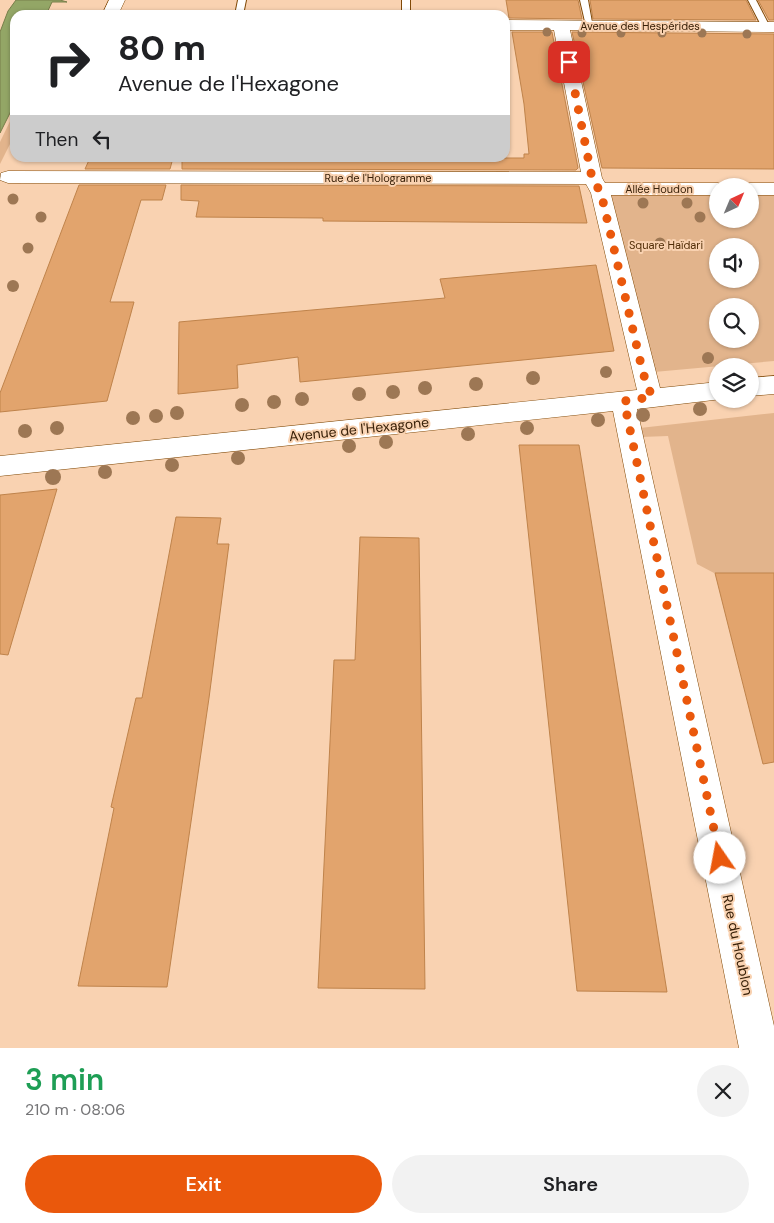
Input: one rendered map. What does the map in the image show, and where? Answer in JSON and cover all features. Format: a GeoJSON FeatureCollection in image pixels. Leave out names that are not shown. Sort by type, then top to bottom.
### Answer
{"type":"FeatureCollection","features":[{"type":"Feature","properties":{"kind":"street","name":"Avenue des Hespérides"},"geometry":{"type":"LineString","coordinates":[[510,25],[770,27]]}},
{"type":"Feature","properties":{"kind":"street"},"geometry":{"type":"LineString","coordinates":[[561,26],[596,184]]}},
{"type":"Feature","properties":{"kind":"street"},"geometry":{"type":"LineString","coordinates":[[4,186],[15,162]]}},
{"type":"Feature","properties":{"kind":"street","name":"Rue de l'Hologramme"},"geometry":{"type":"LineString","coordinates":[[4,186],[596,184]]}},
{"type":"Feature","properties":{"kind":"street","name":"Allée Houdon"},"geometry":{"type":"LineString","coordinates":[[596,184],[709,189]]}},
{"type":"Feature","properties":{"kind":"street","name":"Rue du Houblon"},"geometry":{"type":"LineString","coordinates":[[596,184],[643,373],[638,399],[760,1048]]}},
{"type":"Feature","properties":{"kind":"street"},"geometry":{"type":"LineString","coordinates":[[759,189],[774,189]]}},
{"type":"Feature","properties":{"kind":"street"},"geometry":{"type":"LineString","coordinates":[[759,386],[774,385]]}},
{"type":"Feature","properties":{"kind":"street","name":"Avenue de l'Hexagone"},"geometry":{"type":"LineString","coordinates":[[0,466],[709,392]]}},
{"type":"Feature","properties":{"kind":"lane"},"geometry":{"type":"LineString","coordinates":[[584,0],[590,26]]}},
{"type":"Feature","properties":{"kind":"lane"},"geometry":{"type":"LineString","coordinates":[[752,0],[770,27]]}},
{"type":"Feature","properties":{"kind":"green space"},"geometry":{"type":"Polygon","coordinates":[[[10,121],[10,144],[0,164],[0,142],[10,121]]]}},
{"type":"Feature","properties":{"kind":"green space","name":"Square Haïdari"},"geometry":{"type":"Polygon","coordinates":[[[601,193],[709,194],[709,228],[759,228],[759,194],[774,194],[774,361],[759,362],[759,358],[709,358],[709,367],[643,373],[601,193]]]}},
{"type":"Feature","properties":{"kind":"green space"},"geometry":{"type":"Polygon","coordinates":[[[774,413],[774,573],[714,573],[697,564],[668,436],[641,437],[640,428],[774,413]]]}},
{"type":"Feature","properties":{"kind":"shaded area"},"geometry":{"type":"Polygon","coordinates":[[[16,0],[60,0],[67,2],[52,2],[48,10],[10,10],[10,113],[0,133],[0,32],[8,11],[16,0]]]}},
{"type":"Feature","properties":{"kind":"building"},"geometry":{"type":"Polygon","coordinates":[[[506,0],[578,0],[582,19],[510,18],[510,10],[508,10],[506,0]]]}},
{"type":"Feature","properties":{"kind":"building"},"geometry":{"type":"Polygon","coordinates":[[[590,0],[746,0],[756,20],[593,19],[590,0]]]}},
{"type":"Feature","properties":{"kind":"building"},"geometry":{"type":"Polygon","coordinates":[[[758,0],[774,0],[774,20],[769,20],[758,0]]]}},
{"type":"Feature","properties":{"kind":"building"},"geometry":{"type":"Polygon","coordinates":[[[512,32],[552,32],[578,168],[576,170],[182,169],[182,162],[510,162],[510,158],[524,158],[524,154],[529,154],[524,104],[512,32]]]}},
{"type":"Feature","properties":{"kind":"building"},"geometry":{"type":"Polygon","coordinates":[[[572,32],[774,34],[774,169],[602,168],[572,32]]]}},
{"type":"Feature","properties":{"kind":"building"},"geometry":{"type":"Polygon","coordinates":[[[88,162],[172,162],[170,169],[85,169],[88,162]]]}},
{"type":"Feature","properties":{"kind":"building"},"geometry":{"type":"Polygon","coordinates":[[[79,185],[166,185],[162,200],[141,200],[110,302],[134,302],[107,401],[0,412],[0,393],[79,185]]]}},
{"type":"Feature","properties":{"kind":"building"},"geometry":{"type":"Polygon","coordinates":[[[181,185],[579,186],[587,223],[323,221],[323,218],[196,217],[199,201],[181,200],[181,185]]]}},
{"type":"Feature","properties":{"kind":"building"},"geometry":{"type":"Polygon","coordinates":[[[596,265],[614,351],[300,382],[298,357],[237,365],[238,388],[178,394],[179,322],[445,298],[440,279],[596,265]]]}},
{"type":"Feature","properties":{"kind":"building"},"geometry":{"type":"Polygon","coordinates":[[[519,445],[579,445],[667,992],[577,991],[519,445]]]}},
{"type":"Feature","properties":{"kind":"building"},"geometry":{"type":"Polygon","coordinates":[[[57,489],[8,655],[0,654],[0,495],[57,489]]]}},
{"type":"Feature","properties":{"kind":"building"},"geometry":{"type":"Polygon","coordinates":[[[176,517],[221,518],[217,544],[229,544],[209,698],[167,987],[78,986],[114,808],[111,807],[136,698],[142,698],[176,517]]]}},
{"type":"Feature","properties":{"kind":"building"},"geometry":{"type":"Polygon","coordinates":[[[360,537],[419,538],[425,989],[318,988],[334,660],[355,660],[360,537]]]}},
{"type":"Feature","properties":{"kind":"building"},"geometry":{"type":"Polygon","coordinates":[[[715,573],[774,573],[774,762],[763,764],[715,573]]]}},
{"type":"Feature","properties":{"kind":"route"},"geometry":{"type":"LineString","coordinates":[[569,62],[592,178],[600,189],[643,373],[652,397],[624,401],[720,858]]}}]}
